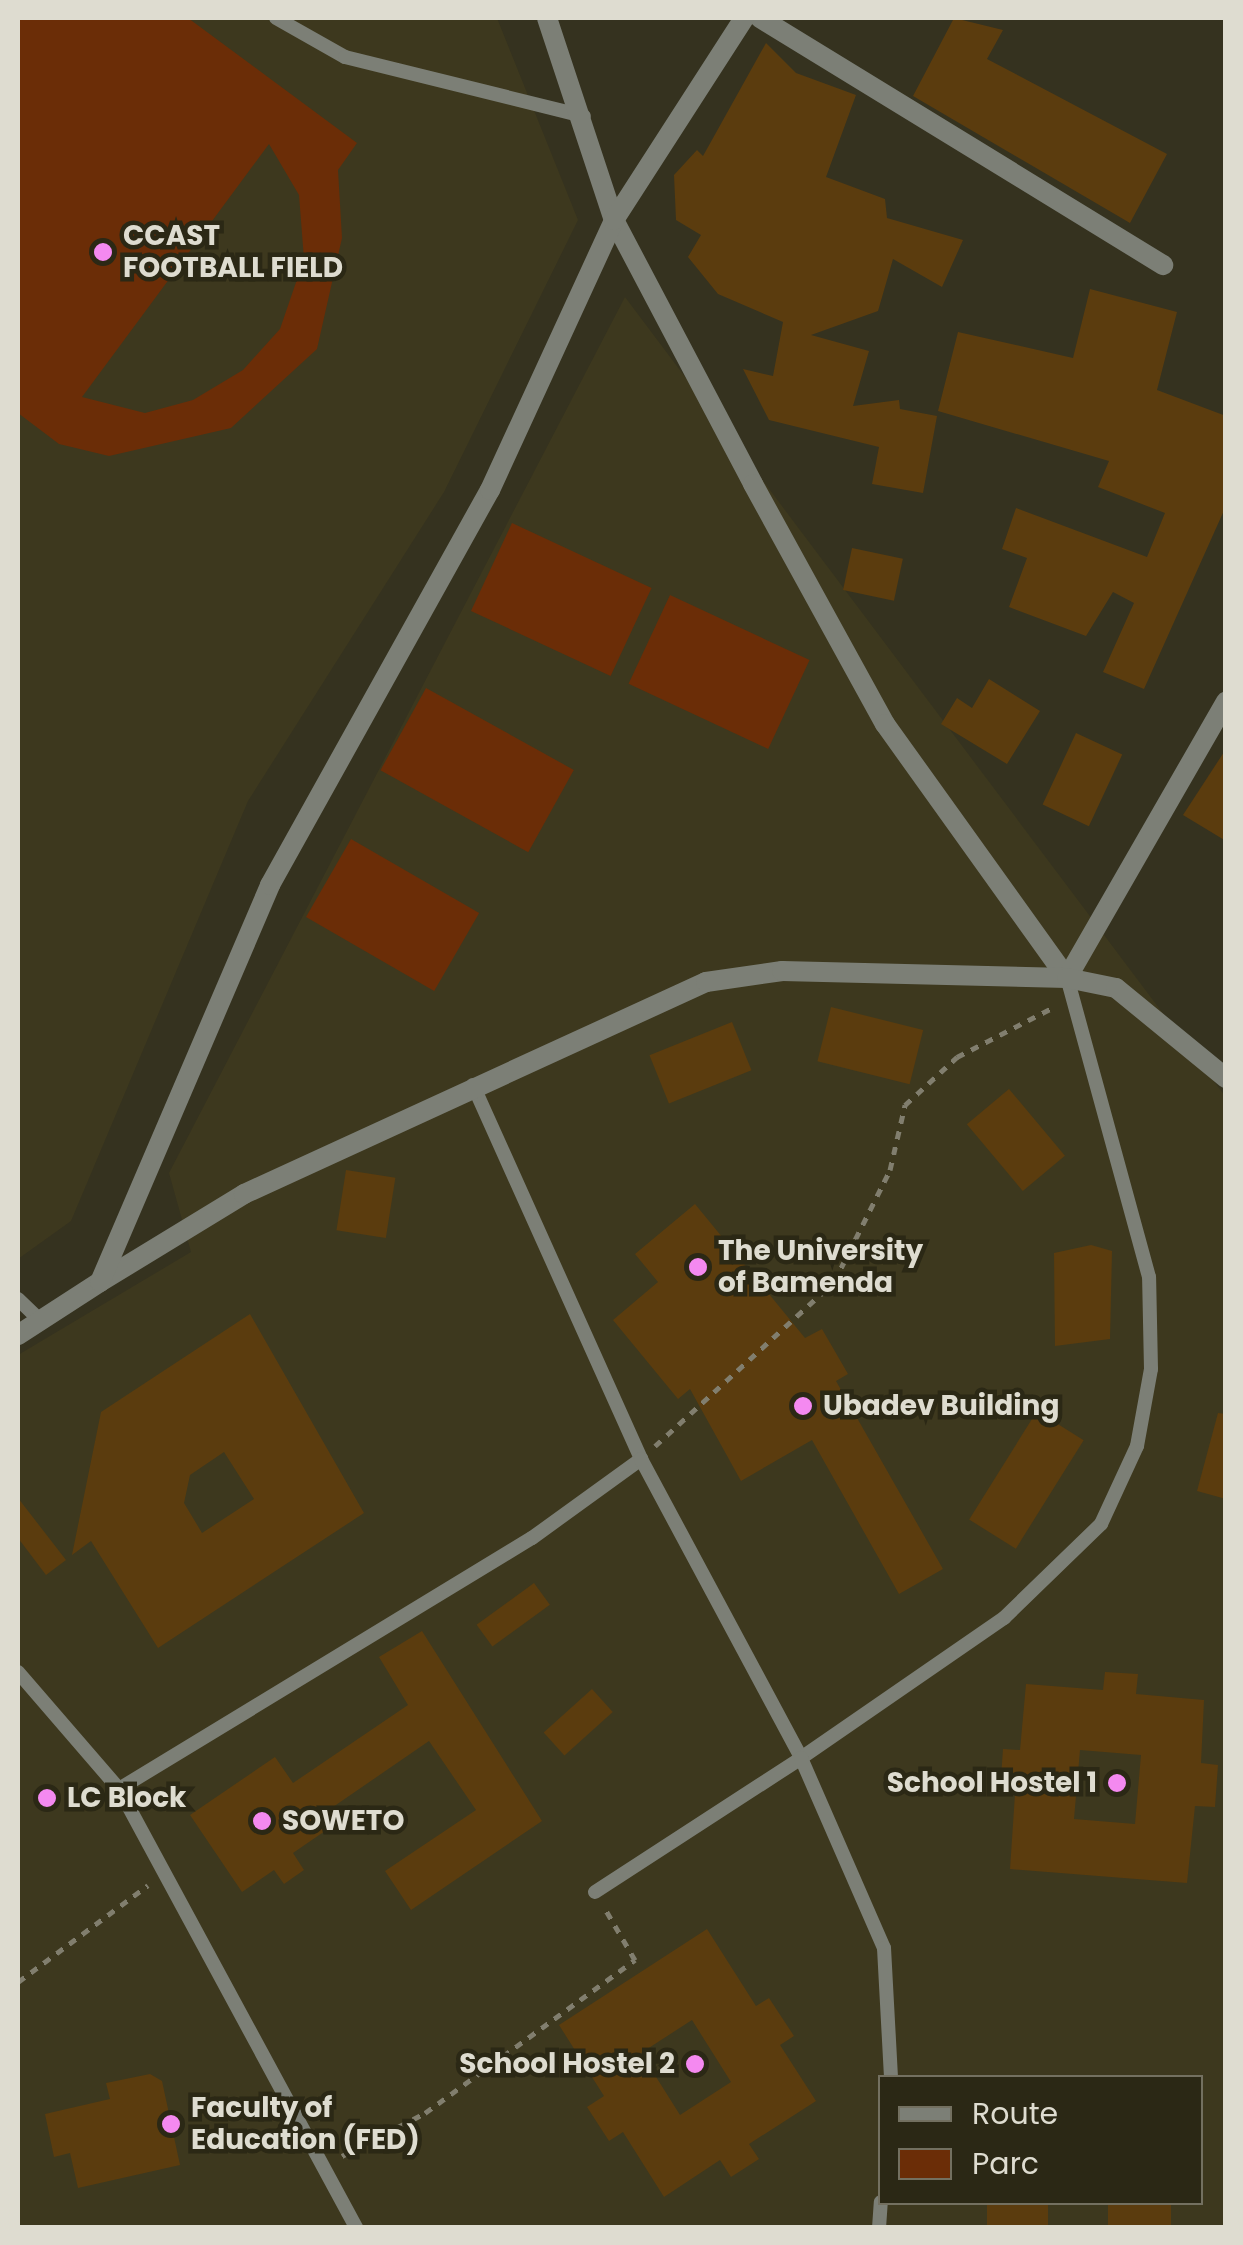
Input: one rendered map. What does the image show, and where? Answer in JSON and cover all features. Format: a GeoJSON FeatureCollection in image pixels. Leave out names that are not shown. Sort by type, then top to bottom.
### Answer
{"type":"FeatureCollection","features":[{"type":"Feature","properties":{"kind":"street"},"geometry":{"type":"LineString","coordinates":[[547,18],[585,117],[614,220],[885,724],[1067,978]]}},
{"type":"Feature","properties":{"kind":"street"},"geometry":{"type":"LineString","coordinates":[[100,1282],[270,885],[490,490],[614,220],[744,18]]}},
{"type":"Feature","properties":{"kind":"street"},"geometry":{"type":"LineString","coordinates":[[760,18],[1163,266]]}},
{"type":"Feature","properties":{"kind":"street"},"geometry":{"type":"LineString","coordinates":[[1067,978],[1226,702]]}},
{"type":"Feature","properties":{"kind":"street"},"geometry":{"type":"LineString","coordinates":[[18,1334],[244,1194],[473,1085],[706,982],[782,971],[1067,978],[1116,988],[1226,1078]]}},
{"type":"Feature","properties":{"kind":"lane"},"geometry":{"type":"LineString","coordinates":[[276,18],[344,56],[585,117]]}},
{"type":"Feature","properties":{"kind":"lane"},"geometry":{"type":"LineString","coordinates":[[594,1892],[800,1758],[1004,1618],[1100,1524],[1137,1446],[1152,1369],[1149,1277],[1067,978]]}},
{"type":"Feature","properties":{"kind":"lane"},"geometry":{"type":"LineString","coordinates":[[473,1085],[641,1459],[800,1758],[884,1948],[890,2075]]}},
{"type":"Feature","properties":{"kind":"lane"},"geometry":{"type":"LineString","coordinates":[[18,1299],[40,1320]]}},
{"type":"Feature","properties":{"kind":"lane"},"geometry":{"type":"LineString","coordinates":[[118,1789],[532,1538],[641,1459]]}},
{"type":"Feature","properties":{"kind":"lane"},"geometry":{"type":"LineString","coordinates":[[18,1672],[118,1789],[166,1871],[318,2168],[356,2228]]}},
{"type":"Feature","properties":{"kind":"path"},"geometry":{"type":"LineString","coordinates":[[641,1459],[834,1282],[890,1170],[905,1105],[957,1057],[1052,1008]]}},
{"type":"Feature","properties":{"kind":"path"},"geometry":{"type":"LineString","coordinates":[[18,1982],[166,1871]]}},
{"type":"Feature","properties":{"kind":"path"},"geometry":{"type":"LineString","coordinates":[[318,2168],[425,2113],[635,1960],[594,1892]]}},
{"type":"Feature","properties":{"kind":"shaded area"},"geometry":{"type":"Polygon","coordinates":[[[18,18],[497,18],[578,220],[444,492],[248,801],[71,1221],[18,1259],[18,18]]]}},
{"type":"Feature","properties":{"kind":"shaded area","name":"The University of Bamenda"},"geometry":{"type":"Polygon","coordinates":[[[625,297],[1225,1096],[1225,2227],[18,2228],[18,1355],[191,1252],[169,1173],[625,297]]]}},
{"type":"Feature","properties":{"kind":"green space","name":"CCAST FOOTBALL FIELD"},"geometry":{"type":"Polygon","coordinates":[[[18,18],[188,18],[357,143],[338,170],[342,238],[317,349],[231,428],[109,456],[59,444],[18,413],[18,18]],[[269,144],[82,397],[145,413],[193,400],[243,370],[280,329],[304,259],[299,195],[269,144]]]}},
{"type":"Feature","properties":{"kind":"green space"},"geometry":{"type":"Polygon","coordinates":[[[512,523],[652,588],[611,676],[471,611],[512,523]]]}},
{"type":"Feature","properties":{"kind":"green space"},"geometry":{"type":"Polygon","coordinates":[[[670,595],[810,660],[768,749],[629,684],[670,595]]]}},
{"type":"Feature","properties":{"kind":"green space"},"geometry":{"type":"Polygon","coordinates":[[[426,688],[574,770],[528,852],[380,770],[426,688]]]}},
{"type":"Feature","properties":{"kind":"green space"},"geometry":{"type":"Polygon","coordinates":[[[351,839],[479,913],[434,991],[306,917],[351,839]]]}},
{"type":"Feature","properties":{"kind":"building"},"geometry":{"type":"Polygon","coordinates":[[[954,18],[1003,30],[987,59],[1167,154],[1130,223],[913,96],[954,18]]]}},
{"type":"Feature","properties":{"kind":"building"},"geometry":{"type":"Polygon","coordinates":[[[766,43],[796,73],[856,95],[826,177],[885,199],[887,218],[963,240],[942,287],[893,259],[878,311],[811,335],[869,351],[853,406],[899,400],[900,409],[937,416],[923,493],[872,484],[879,447],[769,420],[743,369],[773,376],[783,322],[718,294],[688,257],[701,235],[676,220],[674,175],[697,150],[703,156],[766,43]]]}},
{"type":"Feature","properties":{"kind":"building"},"geometry":{"type":"Polygon","coordinates":[[[1090,289],[1177,312],[1157,390],[1226,416],[1226,506],[1144,689],[1103,672],[1134,603],[1113,592],[1086,636],[1009,607],[1027,558],[1002,549],[1016,508],[1147,557],[1165,513],[1098,487],[1109,461],[938,411],[958,332],[1073,358],[1090,289]]]}},
{"type":"Feature","properties":{"kind":"building"},"geometry":{"type":"Polygon","coordinates":[[[852,548],[903,559],[894,601],[843,590],[852,548]]]}},
{"type":"Feature","properties":{"kind":"building"},"geometry":{"type":"Polygon","coordinates":[[[989,679],[1040,711],[1007,764],[941,724],[957,698],[972,708],[989,679]]]}},
{"type":"Feature","properties":{"kind":"building"},"geometry":{"type":"Polygon","coordinates":[[[1076,733],[1122,755],[1089,826],[1043,805],[1076,733]]]}},
{"type":"Feature","properties":{"kind":"building"},"geometry":{"type":"Polygon","coordinates":[[[1226,749],[1226,841],[1183,815],[1226,749]]]}},
{"type":"Feature","properties":{"kind":"building"},"geometry":{"type":"Polygon","coordinates":[[[831,1007],[923,1030],[910,1084],[817,1061],[831,1007]]]}},
{"type":"Feature","properties":{"kind":"building"},"geometry":{"type":"Polygon","coordinates":[[[732,1022],[751,1070],[669,1104],[649,1055],[732,1022]]]}},
{"type":"Feature","properties":{"kind":"building"},"geometry":{"type":"Polygon","coordinates":[[[1009,1089],[1065,1156],[1023,1191],[967,1124],[1009,1089]]]}},
{"type":"Feature","properties":{"kind":"building"},"geometry":{"type":"Polygon","coordinates":[[[346,1170],[395,1178],[386,1238],[336,1230],[346,1170]]]}},
{"type":"Feature","properties":{"kind":"building"},"geometry":{"type":"Polygon","coordinates":[[[695,1204],[805,1338],[822,1329],[848,1374],[836,1381],[943,1569],[899,1594],[812,1440],[741,1481],[690,1389],[678,1399],[613,1320],[658,1282],[635,1254],[695,1204]]]}},
{"type":"Feature","properties":{"kind":"building"},"geometry":{"type":"Polygon","coordinates":[[[1091,1245],[1112,1251],[1110,1339],[1055,1346],[1054,1253],[1091,1245]]]}},
{"type":"Feature","properties":{"kind":"building"},"geometry":{"type":"Polygon","coordinates":[[[250,1314],[364,1513],[158,1648],[91,1541],[72,1555],[101,1412],[250,1314]],[[224,1452],[190,1475],[184,1503],[202,1533],[254,1499],[224,1452]]]}},
{"type":"Feature","properties":{"kind":"building"},"geometry":{"type":"Polygon","coordinates":[[[1037,1411],[1084,1440],[1016,1549],[969,1520],[1037,1411]]]}},
{"type":"Feature","properties":{"kind":"building"},"geometry":{"type":"Polygon","coordinates":[[[1218,1413],[1226,1414],[1226,1499],[1197,1491],[1218,1413]]]}},
{"type":"Feature","properties":{"kind":"building"},"geometry":{"type":"Polygon","coordinates":[[[18,1498],[66,1560],[46,1575],[18,1538],[18,1498]]]}},
{"type":"Feature","properties":{"kind":"building"},"geometry":{"type":"Polygon","coordinates":[[[534,1583],[550,1605],[492,1647],[477,1625],[534,1583]]]}},
{"type":"Feature","properties":{"kind":"building"},"geometry":{"type":"Polygon","coordinates":[[[422,1631],[542,1821],[411,1910],[385,1871],[476,1810],[429,1741],[317,1818],[325,1831],[293,1853],[304,1870],[284,1884],[274,1870],[242,1892],[190,1815],[275,1757],[293,1783],[408,1705],[379,1657],[422,1631]]]}},
{"type":"Feature","properties":{"kind":"building"},"geometry":{"type":"Polygon","coordinates":[[[1105,1672],[1138,1674],[1136,1694],[1204,1700],[1201,1763],[1218,1765],[1215,1807],[1195,1806],[1187,1883],[1010,1869],[1015,1794],[1000,1792],[1003,1749],[1020,1750],[1026,1684],[1103,1690],[1105,1672]],[[1080,1750],[1074,1819],[1135,1824],[1141,1755],[1080,1750]]]}},
{"type":"Feature","properties":{"kind":"building"},"geometry":{"type":"Polygon","coordinates":[[[592,1689],[613,1712],[564,1756],[544,1732],[592,1689]]]}},
{"type":"Feature","properties":{"kind":"building"},"geometry":{"type":"Polygon","coordinates":[[[707,1929],[756,2006],[769,1998],[794,2036],[780,2045],[816,2101],[749,2144],[759,2159],[731,2177],[720,2160],[664,2197],[623,2132],[609,2141],[587,2107],[604,2096],[559,2025],[707,1929]],[[692,2020],[641,2053],[680,2115],[731,2082],[692,2020]]]}},
{"type":"Feature","properties":{"kind":"building"},"geometry":{"type":"Polygon","coordinates":[[[150,2074],[162,2081],[180,2165],[78,2188],[70,2153],[54,2157],[45,2114],[110,2099],[106,2083],[150,2074]]]}},
{"type":"Feature","properties":{"kind":"building"},"geometry":{"type":"Polygon","coordinates":[[[987,2205],[1048,2205],[1048,2228],[987,2228],[987,2205]]]}},
{"type":"Feature","properties":{"kind":"building"},"geometry":{"type":"Polygon","coordinates":[[[1108,2205],[1171,2205],[1171,2228],[1108,2228],[1108,2205]]]}},
{"type":"Feature","properties":{"kind":"place","name":"CCAST FOOTBALL FIELD"},"geometry":{"type":"Point","coordinates":[103,252]}},
{"type":"Feature","properties":{"kind":"place","name":"The University of Bamenda"},"geometry":{"type":"Point","coordinates":[698,1267]}},
{"type":"Feature","properties":{"kind":"place","name":"Ubadev Building"},"geometry":{"type":"Point","coordinates":[803,1406]}},
{"type":"Feature","properties":{"kind":"place","name":"School Hostel 1"},"geometry":{"type":"Point","coordinates":[1117,1783]}},
{"type":"Feature","properties":{"kind":"place","name":"LC Block"},"geometry":{"type":"Point","coordinates":[47,1798]}},
{"type":"Feature","properties":{"kind":"place","name":"SOWETO"},"geometry":{"type":"Point","coordinates":[262,1821]}},
{"type":"Feature","properties":{"kind":"place","name":"School Hostel 2"},"geometry":{"type":"Point","coordinates":[695,2064]}},
{"type":"Feature","properties":{"kind":"place","name":"Faculty of Education (FED)"},"geometry":{"type":"Point","coordinates":[171,2124]}}]}
